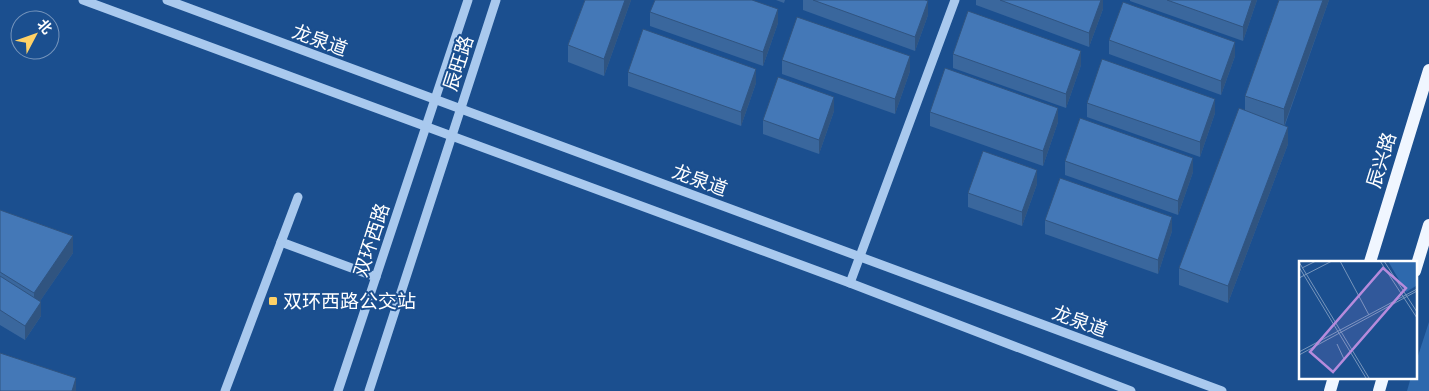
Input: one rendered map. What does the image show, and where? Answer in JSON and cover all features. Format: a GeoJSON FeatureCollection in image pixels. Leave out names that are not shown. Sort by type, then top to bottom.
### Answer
{"type":"FeatureCollection","features":[{"type":"Feature","properties":{"kind":"main road","name":"辰兴路"},"geometry":{"type":"LineString","coordinates":[[1370,261],[1429,70]]}},
{"type":"Feature","properties":{"kind":"main road"},"geometry":{"type":"LineString","coordinates":[[1416,268],[1429,225]]}},
{"type":"Feature","properties":{"kind":"main road"},"geometry":{"type":"LineString","coordinates":[[1330,391],[1334,378]]}},
{"type":"Feature","properties":{"kind":"main road"},"geometry":{"type":"LineString","coordinates":[[1379,391],[1383,378]]}},
{"type":"Feature","properties":{"kind":"street"},"geometry":{"type":"LineString","coordinates":[[83,0],[850,283],[1131,391]]}},
{"type":"Feature","properties":{"kind":"street","name":"龙泉道"},"geometry":{"type":"LineString","coordinates":[[167,0],[1222,391]]}},
{"type":"Feature","properties":{"kind":"street","name":"辰旺路"},"geometry":{"type":"LineString","coordinates":[[426,128],[468,0]]}},
{"type":"Feature","properties":{"kind":"street","name":"辰旺路"},"geometry":{"type":"LineString","coordinates":[[452,137],[496,0]]}},
{"type":"Feature","properties":{"kind":"street"},"geometry":{"type":"LineString","coordinates":[[850,283],[955,0]]}},
{"type":"Feature","properties":{"kind":"street","name":"双环西路"},"geometry":{"type":"LineString","coordinates":[[338,391],[426,128]]}},
{"type":"Feature","properties":{"kind":"street"},"geometry":{"type":"LineString","coordinates":[[369,391],[452,137]]}},
{"type":"Feature","properties":{"kind":"street"},"geometry":{"type":"LineString","coordinates":[[225,391],[298,197]]}},
{"type":"Feature","properties":{"kind":"street"},"geometry":{"type":"LineString","coordinates":[[281,242],[376,277]]}},
{"type":"Feature","properties":{"kind":"shaded area"},"geometry":{"type":"Polygon","coordinates":[[[1429,322],[1429,391],[1407,391],[1411,378],[1416,378],[1416,362],[1429,322]]]}},
{"type":"Feature","properties":{"kind":"building"},"geometry":{"type":"Polygon","coordinates":[[[585,0],[625,0],[604,59],[568,45],[585,0]]]}},
{"type":"Feature","properties":{"kind":"building"},"geometry":{"type":"Polygon","coordinates":[[[655,0],[752,0],[778,9],[763,52],[650,12],[655,0]]]}},
{"type":"Feature","properties":{"kind":"building"},"geometry":{"type":"Polygon","coordinates":[[[813,0],[925,0],[928,1],[915,37],[813,0]]]}},
{"type":"Feature","properties":{"kind":"building"},"geometry":{"type":"Polygon","coordinates":[[[1000,0],[1101,0],[1089,33],[1000,0]]]}},
{"type":"Feature","properties":{"kind":"building"},"geometry":{"type":"Polygon","coordinates":[[[1167,0],[1252,0],[1243,27],[1167,0]]]}},
{"type":"Feature","properties":{"kind":"building"},"geometry":{"type":"Polygon","coordinates":[[[1279,0],[1323,0],[1284,109],[1245,96],[1279,0]]]}},
{"type":"Feature","properties":{"kind":"building"},"geometry":{"type":"Polygon","coordinates":[[[1123,2],[1235,42],[1221,81],[1109,40],[1123,2]]]}},
{"type":"Feature","properties":{"kind":"building"},"geometry":{"type":"Polygon","coordinates":[[[968,11],[1081,51],[1066,94],[953,54],[968,11]]]}},
{"type":"Feature","properties":{"kind":"building"},"geometry":{"type":"Polygon","coordinates":[[[797,17],[910,56],[895,99],[782,60],[797,17]]]}},
{"type":"Feature","properties":{"kind":"building"},"geometry":{"type":"Polygon","coordinates":[[[643,29],[756,69],[741,112],[628,72],[643,29]]]}},
{"type":"Feature","properties":{"kind":"building"},"geometry":{"type":"Polygon","coordinates":[[[1102,59],[1215,99],[1200,142],[1087,103],[1102,59]]]}},
{"type":"Feature","properties":{"kind":"building"},"geometry":{"type":"Polygon","coordinates":[[[945,68],[1058,108],[1043,151],[930,112],[945,68]]]}},
{"type":"Feature","properties":{"kind":"building"},"geometry":{"type":"Polygon","coordinates":[[[778,77],[834,97],[819,140],[763,120],[778,77]]]}},
{"type":"Feature","properties":{"kind":"building"},"geometry":{"type":"Polygon","coordinates":[[[1239,108],[1288,127],[1228,286],[1179,268],[1239,108]]]}},
{"type":"Feature","properties":{"kind":"building"},"geometry":{"type":"Polygon","coordinates":[[[1080,118],[1193,158],[1178,201],[1065,161],[1080,118]]]}},
{"type":"Feature","properties":{"kind":"building"},"geometry":{"type":"Polygon","coordinates":[[[983,151],[1037,170],[1022,212],[968,193],[983,151]]]}},
{"type":"Feature","properties":{"kind":"building"},"geometry":{"type":"Polygon","coordinates":[[[1060,178],[1172,217],[1158,260],[1045,220],[1060,178]]]}},
{"type":"Feature","properties":{"kind":"building"},"geometry":{"type":"Polygon","coordinates":[[[0,210],[73,236],[34,293],[0,272],[0,210]]]}},
{"type":"Feature","properties":{"kind":"building"},"geometry":{"type":"Polygon","coordinates":[[[0,276],[41,302],[25,326],[0,310],[0,276]]]}},
{"type":"Feature","properties":{"kind":"building"},"geometry":{"type":"Polygon","coordinates":[[[0,353],[76,378],[72,391],[0,391],[0,353]]]}},
{"type":"Feature","properties":{"kind":"place","name":"双环西路公交站"},"geometry":{"type":"Point","coordinates":[273,301]}}]}
